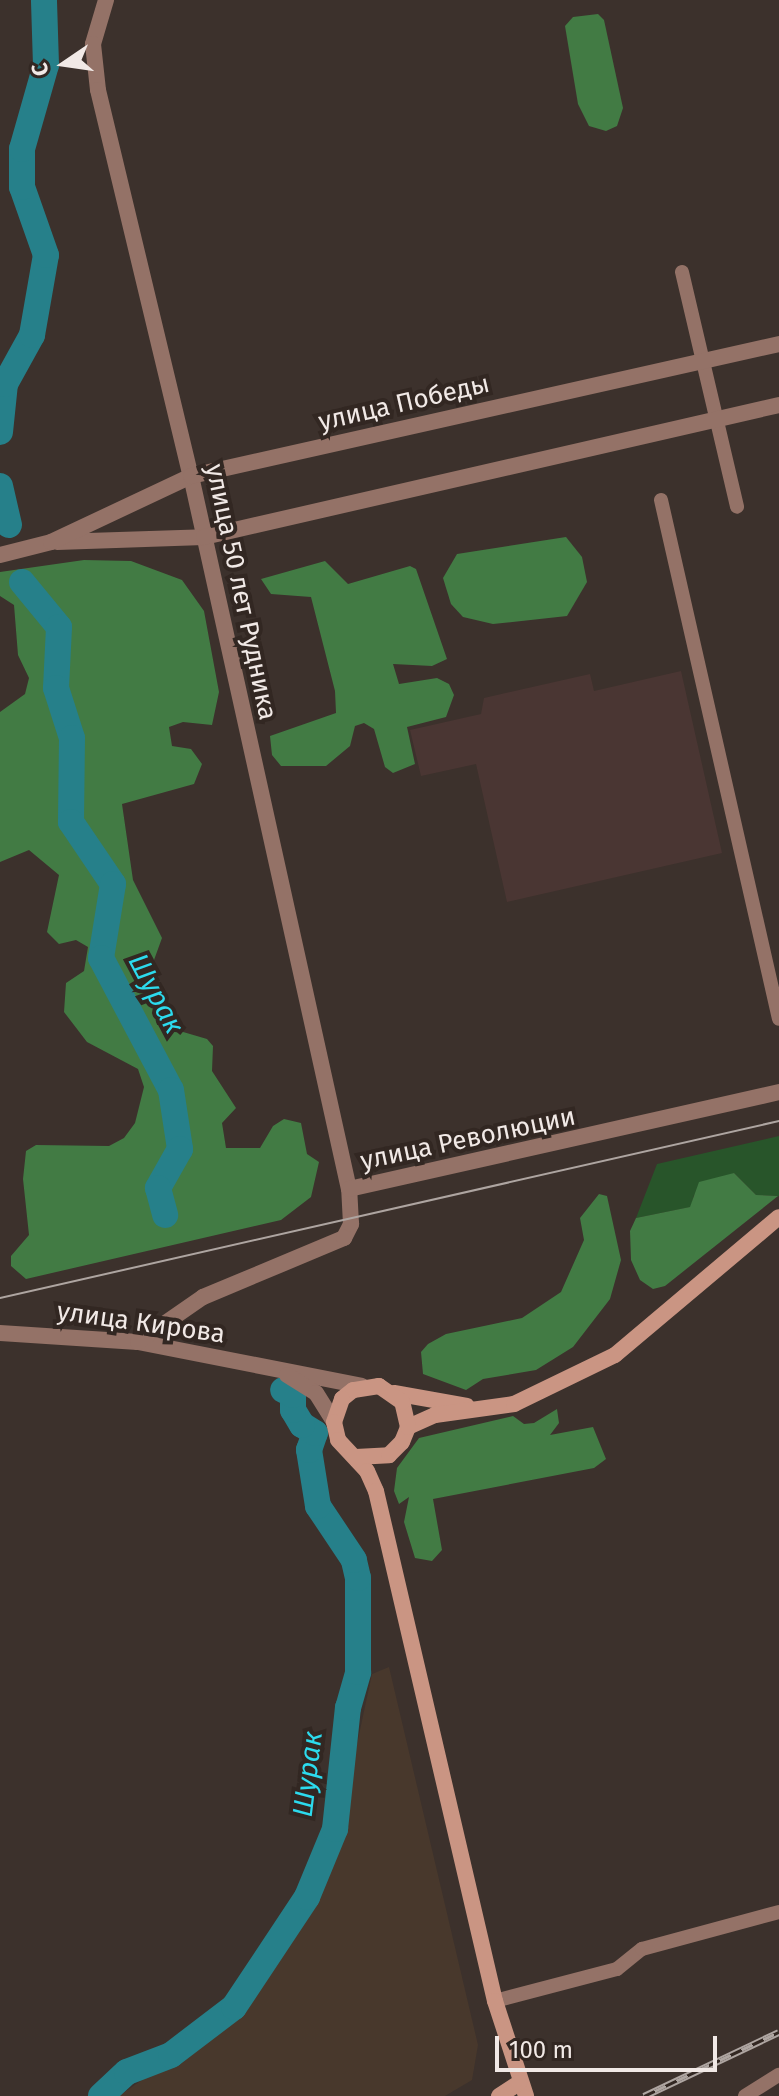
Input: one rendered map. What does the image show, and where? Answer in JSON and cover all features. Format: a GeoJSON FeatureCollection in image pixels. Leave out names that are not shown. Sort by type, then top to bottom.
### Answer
{"type":"FeatureCollection","features":[{"type":"Feature","properties":{"kind":"main road"},"geometry":{"type":"LineString","coordinates":[[408,1427],[435,1415],[543,1393],[615,1355],[779,1217]]}},
{"type":"Feature","properties":{"kind":"main road"},"geometry":{"type":"LineString","coordinates":[[480,1408],[362,1386],[342,1399],[334,1422],[338,1440],[356,1457],[376,1491],[495,2001],[522,2090],[499,2096]]}},
{"type":"Feature","properties":{"kind":"main road"},"geometry":{"type":"LineString","coordinates":[[376,1491],[389,1455],[402,1442],[408,1427],[406,1412],[394,1393]]}},
{"type":"Feature","properties":{"kind":"main road"},"geometry":{"type":"LineString","coordinates":[[356,1457],[389,1455]]}},
{"type":"Feature","properties":{"kind":"street","name":"улица 50 лет Рудника"},"geometry":{"type":"LineString","coordinates":[[105,3],[93,44],[93,69],[191,476],[349,1189]]}},
{"type":"Feature","properties":{"kind":"street"},"geometry":{"type":"LineString","coordinates":[[682,272],[737,507]]}},
{"type":"Feature","properties":{"kind":"street","name":"улица Победы"},"geometry":{"type":"LineString","coordinates":[[0,555],[51,542],[191,476],[779,344]]}},
{"type":"Feature","properties":{"kind":"street","name":"улица Победы"},"geometry":{"type":"LineString","coordinates":[[51,542],[204,537],[779,405]]}},
{"type":"Feature","properties":{"kind":"street"},"geometry":{"type":"LineString","coordinates":[[661,500],[779,1019]]}},
{"type":"Feature","properties":{"kind":"street","name":"улица Революции"},"geometry":{"type":"LineString","coordinates":[[138,1342],[203,1297],[344,1238],[351,1224],[349,1189],[779,1092]]}},
{"type":"Feature","properties":{"kind":"street","name":"улица Кирова"},"geometry":{"type":"LineString","coordinates":[[0,1333],[138,1342],[362,1386]]}},
{"type":"Feature","properties":{"kind":"street"},"geometry":{"type":"LineString","coordinates":[[275,1368],[316,1393],[334,1422]]}},
{"type":"Feature","properties":{"kind":"street"},"geometry":{"type":"LineString","coordinates":[[495,2001],[617,1969],[642,1949],[779,1912]]}},
{"type":"Feature","properties":{"kind":"street"},"geometry":{"type":"LineString","coordinates":[[745,2096],[779,2075]]}},
{"type":"Feature","properties":{"kind":"shaded area"},"geometry":{"type":"Polygon","coordinates":[[[681,671],[722,853],[507,902],[476,764],[421,776],[410,730],[481,714],[484,698],[590,674],[594,691],[681,671]]]}},
{"type":"Feature","properties":{"kind":"shaded area"},"geometry":{"type":"Polygon","coordinates":[[[389,1667],[478,2045],[472,2080],[445,2096],[119,2096],[231,2018],[304,1914],[336,1842],[372,1674],[389,1667]]]}},
{"type":"Feature","properties":{"kind":"green space"},"geometry":{"type":"Polygon","coordinates":[[[598,14],[604,20],[623,108],[617,126],[606,131],[589,126],[578,104],[565,26],[573,17],[598,14]]]}},
{"type":"Feature","properties":{"kind":"green space"},"geometry":{"type":"Polygon","coordinates":[[[566,537],[582,557],[587,582],[567,616],[493,624],[463,617],[451,604],[443,578],[457,554],[566,537]]]}},
{"type":"Feature","properties":{"kind":"green space"},"geometry":{"type":"Polygon","coordinates":[[[84,560],[131,561],[182,580],[204,611],[219,692],[212,725],[183,722],[169,727],[172,746],[191,749],[202,764],[194,784],[122,804],[133,880],[162,938],[146,982],[153,1005],[173,1029],[207,1039],[213,1046],[212,1071],[236,1108],[222,1123],[226,1148],[260,1148],[273,1126],[284,1119],[301,1123],[307,1154],[319,1162],[311,1197],[281,1220],[26,1279],[11,1266],[11,1256],[29,1235],[23,1179],[26,1151],[36,1145],[109,1146],[124,1138],[135,1123],[144,1087],[138,1069],[87,1042],[64,1012],[66,983],[84,971],[88,947],[76,940],[59,944],[47,932],[59,875],[29,850],[0,862],[0,712],[25,694],[29,678],[18,655],[14,605],[0,596],[0,572],[84,560]]]}},
{"type":"Feature","properties":{"kind":"green space"},"geometry":{"type":"Polygon","coordinates":[[[325,561],[348,584],[410,566],[416,569],[447,659],[432,666],[393,664],[399,684],[437,678],[449,684],[454,695],[446,717],[407,727],[415,764],[393,773],[385,767],[374,729],[364,723],[355,726],[350,746],[326,766],[281,766],[272,755],[270,736],[336,713],[335,691],[311,597],[271,594],[261,579],[325,561]]]}},
{"type":"Feature","properties":{"kind":"green space"},"geometry":{"type":"Polygon","coordinates":[[[779,1136],[779,1196],[756,1195],[734,1173],[694,1195],[691,1207],[636,1218],[657,1164],[779,1136]]]}},
{"type":"Feature","properties":{"kind":"green space"},"geometry":{"type":"Polygon","coordinates":[[[734,1173],[756,1195],[778,1196],[665,1286],[653,1289],[640,1280],[631,1260],[630,1231],[636,1218],[690,1207],[699,1182],[734,1173]]]}},
{"type":"Feature","properties":{"kind":"green space"},"geometry":{"type":"Polygon","coordinates":[[[599,1194],[607,1196],[621,1260],[610,1299],[573,1347],[536,1370],[483,1379],[466,1390],[423,1374],[421,1352],[428,1344],[446,1334],[522,1318],[561,1292],[584,1240],[580,1218],[599,1194]]]}},
{"type":"Feature","properties":{"kind":"green space"},"geometry":{"type":"Polygon","coordinates":[[[557,1409],[559,1423],[550,1435],[593,1427],[606,1459],[594,1468],[433,1499],[442,1550],[432,1561],[415,1558],[404,1522],[409,1497],[399,1504],[394,1491],[397,1468],[419,1438],[513,1416],[524,1424],[534,1423],[557,1409]]]}},
{"type":"Feature","properties":{"kind":"waterway","name":"Шурак"},"geometry":{"type":"LineString","coordinates":[[0,432],[5,384],[32,335],[46,255],[22,187],[22,149],[46,65],[44,0]]}},
{"type":"Feature","properties":{"kind":"waterway","name":"Шурак"},"geometry":{"type":"LineString","coordinates":[[0,486],[9,525]]}},
{"type":"Feature","properties":{"kind":"waterway","name":"Шурак"},"geometry":{"type":"LineString","coordinates":[[22,582],[59,627],[56,688],[72,738],[71,822],[113,884],[101,958],[171,1090],[180,1149],[158,1188],[165,1215]]}},
{"type":"Feature","properties":{"kind":"waterway","name":"Шурак"},"geometry":{"type":"LineString","coordinates":[[101,2096],[127,2072],[171,2055],[234,2007],[307,1897],[335,1829],[348,1708],[358,1672],[358,1578],[354,1560],[318,1506],[309,1450],[315,1433],[302,1425],[293,1410],[293,1395],[283,1390]]}},
{"type":"Feature","properties":{"kind":"tram line"},"geometry":{"type":"LineString","coordinates":[[0,1298],[779,1121]]}},
{"type":"Feature","properties":{"kind":"railway"},"geometry":{"type":"LineString","coordinates":[[644,2096],[779,2032]]}}]}
